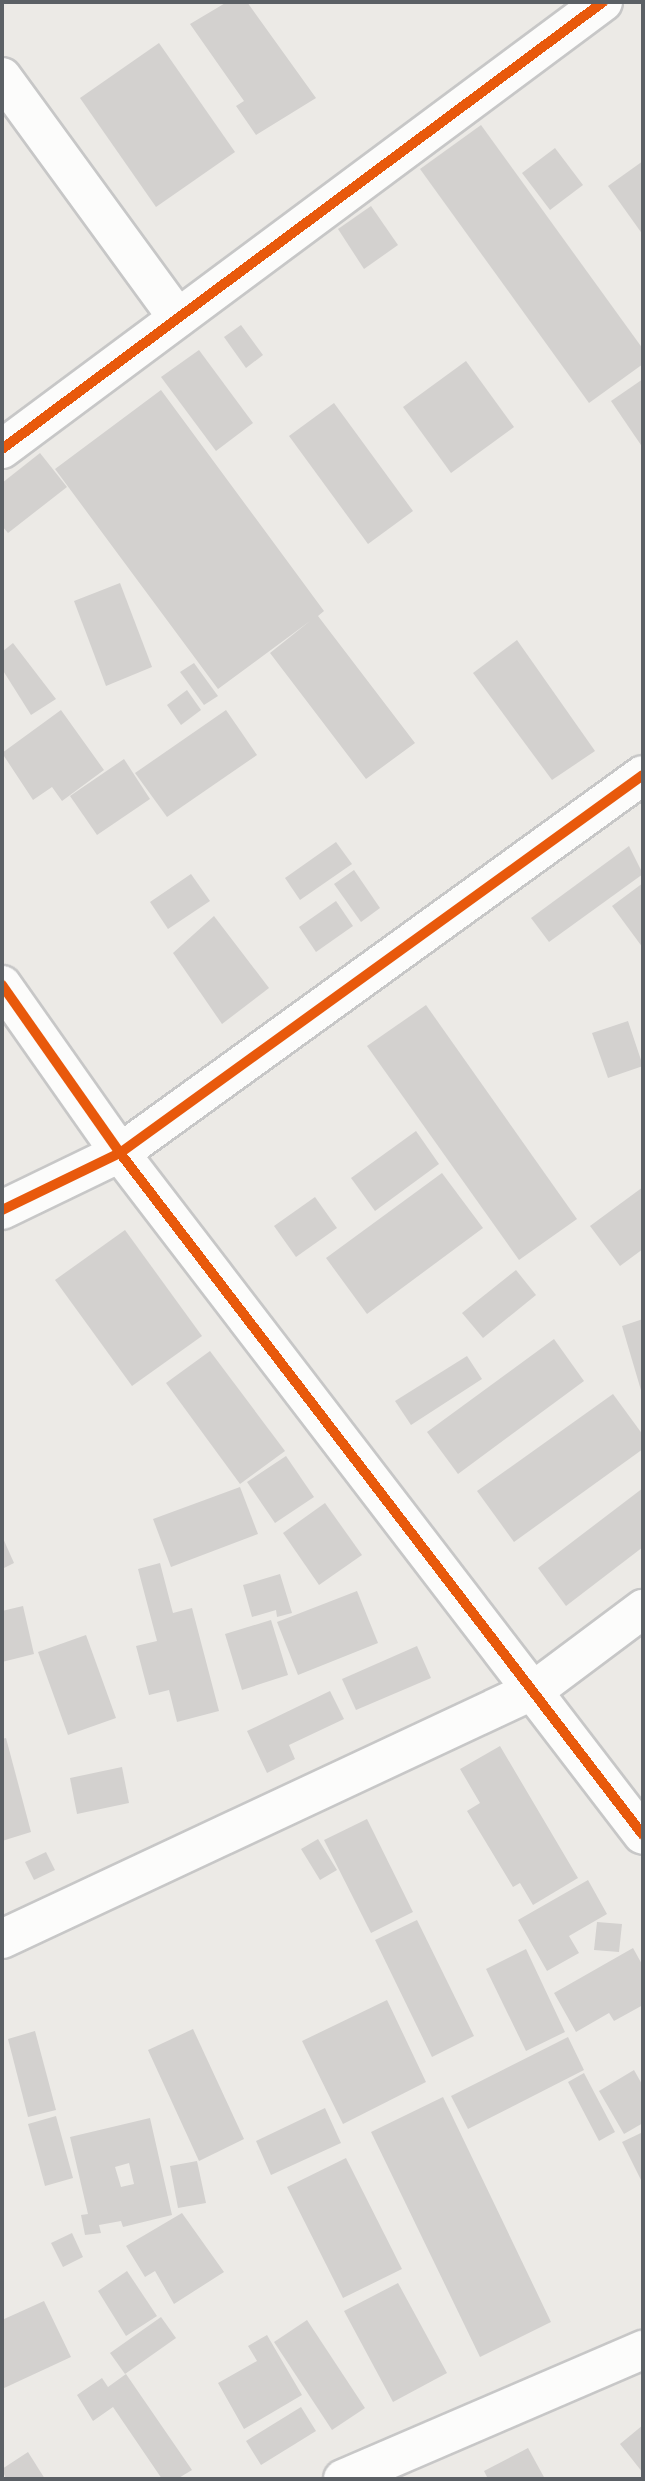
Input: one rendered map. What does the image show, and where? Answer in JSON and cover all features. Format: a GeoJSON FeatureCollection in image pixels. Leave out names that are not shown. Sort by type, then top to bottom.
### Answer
{"type":"FeatureCollection","features":[{"type":"Feature","properties":{"kind":"street"},"geometry":{"type":"LineString","coordinates":[[2,449],[596,4]]}},
{"type":"Feature","properties":{"kind":"street"},"geometry":{"type":"LineString","coordinates":[[2,77],[178,318]]}},
{"type":"Feature","properties":{"kind":"street"},"geometry":{"type":"LineString","coordinates":[[2,1210],[120,1153],[643,775]]}},
{"type":"Feature","properties":{"kind":"street"},"geometry":{"type":"LineString","coordinates":[[2,985],[120,1153],[536,1689],[643,1835]]}},
{"type":"Feature","properties":{"kind":"street"},"geometry":{"type":"LineString","coordinates":[[2,1939],[536,1689],[643,1609]]}},
{"type":"Feature","properties":{"kind":"street"},"geometry":{"type":"LineString","coordinates":[[343,2479],[643,2350]]}},
{"type":"Feature","properties":{"kind":"building"},"geometry":{"type":"Polygon","coordinates":[[[227,2],[247,2],[316,98],[256,135],[236,106],[244,101],[190,24],[227,2]]]}},
{"type":"Feature","properties":{"kind":"building"},"geometry":{"type":"Polygon","coordinates":[[[159,43],[235,152],[156,207],[80,98],[159,43]]]}},
{"type":"Feature","properties":{"kind":"building"},"geometry":{"type":"Polygon","coordinates":[[[481,125],[643,349],[643,364],[589,403],[420,169],[481,125]]]}},
{"type":"Feature","properties":{"kind":"building"},"geometry":{"type":"Polygon","coordinates":[[[555,148],[583,185],[550,210],[522,173],[555,148]]]}},
{"type":"Feature","properties":{"kind":"building"},"geometry":{"type":"Polygon","coordinates":[[[643,161],[643,235],[608,186],[643,161]]]}},
{"type":"Feature","properties":{"kind":"building"},"geometry":{"type":"Polygon","coordinates":[[[371,206],[398,245],[364,269],[338,229],[371,206]]]}},
{"type":"Feature","properties":{"kind":"building"},"geometry":{"type":"Polygon","coordinates":[[[241,325],[263,355],[246,368],[224,337],[241,325]]]}},
{"type":"Feature","properties":{"kind":"building"},"geometry":{"type":"Polygon","coordinates":[[[199,350],[253,423],[216,451],[161,377],[199,350]]]}},
{"type":"Feature","properties":{"kind":"building"},"geometry":{"type":"Polygon","coordinates":[[[466,361],[514,427],[451,473],[403,407],[466,361]]]}},
{"type":"Feature","properties":{"kind":"building"},"geometry":{"type":"Polygon","coordinates":[[[643,379],[643,448],[611,401],[643,379]]]}},
{"type":"Feature","properties":{"kind":"building"},"geometry":{"type":"Polygon","coordinates":[[[161,390],[324,611],[318,616],[415,743],[366,779],[270,653],[310,621],[218,689],[55,469],[161,390]]]}},
{"type":"Feature","properties":{"kind":"building"},"geometry":{"type":"Polygon","coordinates":[[[334,403],[413,511],[368,544],[289,436],[334,403]]]}},
{"type":"Feature","properties":{"kind":"building"},"geometry":{"type":"Polygon","coordinates":[[[40,453],[67,487],[8,533],[2,526],[2,483],[40,453]]]}},
{"type":"Feature","properties":{"kind":"building"},"geometry":{"type":"Polygon","coordinates":[[[120,583],[152,667],[106,686],[74,601],[120,583]]]}},
{"type":"Feature","properties":{"kind":"building"},"geometry":{"type":"Polygon","coordinates":[[[517,640],[595,751],[552,780],[473,673],[517,640]]]}},
{"type":"Feature","properties":{"kind":"building"},"geometry":{"type":"Polygon","coordinates":[[[13,643],[56,699],[31,715],[2,669],[2,652],[13,643]]]}},
{"type":"Feature","properties":{"kind":"building"},"geometry":{"type":"Polygon","coordinates":[[[194,663],[218,696],[204,705],[180,672],[194,663]]]}},
{"type":"Feature","properties":{"kind":"building"},"geometry":{"type":"Polygon","coordinates":[[[187,690],[201,710],[181,725],[167,705],[187,690]]]}},
{"type":"Feature","properties":{"kind":"building"},"geometry":{"type":"Polygon","coordinates":[[[61,710],[104,770],[62,801],[52,787],[33,800],[2,753],[61,710]]]}},
{"type":"Feature","properties":{"kind":"building"},"geometry":{"type":"Polygon","coordinates":[[[226,710],[257,755],[167,817],[135,773],[226,710]]]}},
{"type":"Feature","properties":{"kind":"building"},"geometry":{"type":"Polygon","coordinates":[[[124,759],[150,799],[97,835],[70,796],[124,759]]]}},
{"type":"Feature","properties":{"kind":"building"},"geometry":{"type":"Polygon","coordinates":[[[336,842],[352,864],[300,900],[285,878],[336,842]]]}},
{"type":"Feature","properties":{"kind":"building"},"geometry":{"type":"Polygon","coordinates":[[[629,846],[643,874],[549,942],[531,918],[629,846]]]}},
{"type":"Feature","properties":{"kind":"building"},"geometry":{"type":"Polygon","coordinates":[[[354,870],[380,908],[361,922],[334,884],[354,870]]]}},
{"type":"Feature","properties":{"kind":"building"},"geometry":{"type":"Polygon","coordinates":[[[191,874],[210,901],[168,929],[150,902],[191,874]]]}},
{"type":"Feature","properties":{"kind":"building"},"geometry":{"type":"Polygon","coordinates":[[[643,883],[643,948],[612,906],[643,883]]]}},
{"type":"Feature","properties":{"kind":"building"},"geometry":{"type":"Polygon","coordinates":[[[336,901],[353,926],[316,952],[299,927],[336,901]]]}},
{"type":"Feature","properties":{"kind":"building"},"geometry":{"type":"Polygon","coordinates":[[[214,916],[269,988],[222,1024],[173,953],[214,916]]]}},
{"type":"Feature","properties":{"kind":"building"},"geometry":{"type":"Polygon","coordinates":[[[426,1005],[577,1219],[519,1260],[367,1046],[426,1005]]]}},
{"type":"Feature","properties":{"kind":"building"},"geometry":{"type":"Polygon","coordinates":[[[628,1021],[643,1066],[608,1078],[592,1033],[628,1021]]]}},
{"type":"Feature","properties":{"kind":"building"},"geometry":{"type":"Polygon","coordinates":[[[416,1131],[439,1164],[375,1211],[351,1178],[416,1131]]]}},
{"type":"Feature","properties":{"kind":"building"},"geometry":{"type":"Polygon","coordinates":[[[442,1173],[483,1228],[367,1314],[326,1258],[442,1173]]]}},
{"type":"Feature","properties":{"kind":"building"},"geometry":{"type":"Polygon","coordinates":[[[643,1187],[643,1249],[620,1266],[590,1226],[643,1187]]]}},
{"type":"Feature","properties":{"kind":"building"},"geometry":{"type":"Polygon","coordinates":[[[315,1197],[337,1228],[296,1257],[274,1226],[315,1197]]]}},
{"type":"Feature","properties":{"kind":"building"},"geometry":{"type":"Polygon","coordinates":[[[125,1230],[202,1336],[132,1386],[55,1280],[125,1230]]]}},
{"type":"Feature","properties":{"kind":"building"},"geometry":{"type":"Polygon","coordinates":[[[516,1270],[536,1295],[483,1338],[462,1313],[516,1270]]]}},
{"type":"Feature","properties":{"kind":"building"},"geometry":{"type":"Polygon","coordinates":[[[643,1319],[643,1397],[622,1326],[643,1319]]]}},
{"type":"Feature","properties":{"kind":"building"},"geometry":{"type":"Polygon","coordinates":[[[554,1339],[584,1381],[458,1474],[427,1432],[554,1339]]]}},
{"type":"Feature","properties":{"kind":"building"},"geometry":{"type":"Polygon","coordinates":[[[210,1351],[285,1451],[240,1484],[166,1383],[210,1351]]]}},
{"type":"Feature","properties":{"kind":"building"},"geometry":{"type":"Polygon","coordinates":[[[467,1356],[482,1379],[411,1425],[395,1401],[467,1356]]]}},
{"type":"Feature","properties":{"kind":"building"},"geometry":{"type":"Polygon","coordinates":[[[613,1394],[643,1435],[643,1449],[514,1542],[477,1491],[613,1394]]]}},
{"type":"Feature","properties":{"kind":"building"},"geometry":{"type":"Polygon","coordinates":[[[286,1456],[314,1497],[275,1523],[247,1482],[286,1456]]]}},
{"type":"Feature","properties":{"kind":"building"},"geometry":{"type":"Polygon","coordinates":[[[240,1487],[258,1534],[171,1567],[153,1519],[240,1487]]]}},
{"type":"Feature","properties":{"kind":"building"},"geometry":{"type":"Polygon","coordinates":[[[643,1488],[643,1547],[566,1606],[538,1568],[643,1488]]]}},
{"type":"Feature","properties":{"kind":"building"},"geometry":{"type":"Polygon","coordinates":[[[325,1503],[362,1555],[319,1585],[283,1533],[325,1503]]]}},
{"type":"Feature","properties":{"kind":"building"},"geometry":{"type":"Polygon","coordinates":[[[2,1536],[14,1563],[2,1569],[2,1536]]]}},
{"type":"Feature","properties":{"kind":"building"},"geometry":{"type":"Polygon","coordinates":[[[160,1563],[173,1613],[192,1608],[219,1711],[177,1722],[169,1690],[149,1695],[136,1646],[157,1641],[138,1569],[160,1563]]]}},
{"type":"Feature","properties":{"kind":"building"},"geometry":{"type":"Polygon","coordinates":[[[280,1574],[292,1613],[277,1617],[276,1610],[252,1617],[243,1585],[280,1574]]]}},
{"type":"Feature","properties":{"kind":"building"},"geometry":{"type":"Polygon","coordinates":[[[357,1591],[378,1643],[298,1675],[277,1622],[357,1591]]]}},
{"type":"Feature","properties":{"kind":"building"},"geometry":{"type":"Polygon","coordinates":[[[23,1606],[34,1654],[2,1662],[2,1611],[23,1606]]]}},
{"type":"Feature","properties":{"kind":"building"},"geometry":{"type":"Polygon","coordinates":[[[271,1620],[288,1675],[242,1690],[225,1634],[271,1620]]]}},
{"type":"Feature","properties":{"kind":"building"},"geometry":{"type":"Polygon","coordinates":[[[86,1635],[116,1718],[68,1735],[38,1652],[86,1635]]]}},
{"type":"Feature","properties":{"kind":"building"},"geometry":{"type":"Polygon","coordinates":[[[417,1646],[431,1678],[356,1710],[342,1679],[417,1646]]]}},
{"type":"Feature","properties":{"kind":"building"},"geometry":{"type":"Polygon","coordinates":[[[330,1691],[344,1719],[289,1745],[295,1759],[267,1773],[247,1731],[330,1691]]]}},
{"type":"Feature","properties":{"kind":"building"},"geometry":{"type":"Polygon","coordinates":[[[6,1738],[31,1832],[2,1841],[2,1739],[6,1738]]]}},
{"type":"Feature","properties":{"kind":"building"},"geometry":{"type":"Polygon","coordinates":[[[500,1746],[578,1878],[533,1905],[520,1883],[513,1887],[467,1811],[480,1803],[460,1769],[500,1746]]]}},
{"type":"Feature","properties":{"kind":"building"},"geometry":{"type":"Polygon","coordinates":[[[122,1767],[129,1803],[77,1814],[70,1778],[122,1767]]]}},
{"type":"Feature","properties":{"kind":"building"},"geometry":{"type":"Polygon","coordinates":[[[367,1819],[413,1912],[371,1933],[324,1840],[367,1819]]]}},
{"type":"Feature","properties":{"kind":"building"},"geometry":{"type":"Polygon","coordinates":[[[318,1839],[337,1870],[320,1880],[301,1849],[318,1839]]]}},
{"type":"Feature","properties":{"kind":"building"},"geometry":{"type":"Polygon","coordinates":[[[46,1852],[55,1870],[34,1880],[25,1862],[46,1852]]]}},
{"type":"Feature","properties":{"kind":"building"},"geometry":{"type":"Polygon","coordinates":[[[588,1880],[607,1914],[569,1936],[579,1953],[547,1971],[518,1920],[588,1880]]]}},
{"type":"Feature","properties":{"kind":"building"},"geometry":{"type":"Polygon","coordinates":[[[417,1920],[474,2036],[432,2057],[375,1940],[417,1920]]]}},
{"type":"Feature","properties":{"kind":"building"},"geometry":{"type":"Polygon","coordinates":[[[597,1922],[622,1924],[619,1952],[594,1950],[597,1922]]]}},
{"type":"Feature","properties":{"kind":"building"},"geometry":{"type":"Polygon","coordinates":[[[633,1948],[643,1966],[643,2005],[614,2021],[609,2013],[576,2032],[554,1993],[633,1948]]]}},
{"type":"Feature","properties":{"kind":"building"},"geometry":{"type":"Polygon","coordinates":[[[526,1949],[565,2032],[526,2051],[486,1969],[526,1949]]]}},
{"type":"Feature","properties":{"kind":"building"},"geometry":{"type":"Polygon","coordinates":[[[387,2000],[426,2082],[343,2124],[302,2041],[387,2000]]]}},
{"type":"Feature","properties":{"kind":"building"},"geometry":{"type":"Polygon","coordinates":[[[193,2029],[244,2139],[199,2161],[148,2050],[193,2029]]]}},
{"type":"Feature","properties":{"kind":"building"},"geometry":{"type":"Polygon","coordinates":[[[35,2031],[56,2110],[28,2117],[8,2039],[35,2031]]]}},
{"type":"Feature","properties":{"kind":"building"},"geometry":{"type":"Polygon","coordinates":[[[568,2037],[584,2070],[468,2129],[451,2096],[568,2037]]]}},
{"type":"Feature","properties":{"kind":"building"},"geometry":{"type":"Polygon","coordinates":[[[634,2070],[643,2086],[643,2123],[624,2134],[599,2091],[634,2070]]]}},
{"type":"Feature","properties":{"kind":"building"},"geometry":{"type":"Polygon","coordinates":[[[584,2073],[615,2132],[599,2141],[568,2082],[584,2073]]]}},
{"type":"Feature","properties":{"kind":"building"},"geometry":{"type":"Polygon","coordinates":[[[443,2097],[551,2322],[480,2357],[371,2132],[443,2097]]]}},
{"type":"Feature","properties":{"kind":"building"},"geometry":{"type":"Polygon","coordinates":[[[325,2108],[341,2143],[271,2175],[256,2141],[325,2108]]]}},
{"type":"Feature","properties":{"kind":"building"},"geometry":{"type":"Polygon","coordinates":[[[56,2116],[73,2178],[45,2186],[28,2124],[56,2116]]]}},
{"type":"Feature","properties":{"kind":"building"},"geometry":{"type":"Polygon","coordinates":[[[150,2118],[172,2215],[123,2227],[121,2221],[99,2225],[101,2233],[85,2235],[81,2215],[88,2214],[70,2137],[150,2118]],[[129,2163],[115,2167],[121,2187],[134,2184],[129,2163]]]}},
{"type":"Feature","properties":{"kind":"building"},"geometry":{"type":"Polygon","coordinates":[[[643,2132],[643,2184],[622,2142],[643,2132]]]}},
{"type":"Feature","properties":{"kind":"building"},"geometry":{"type":"Polygon","coordinates":[[[346,2158],[402,2269],[343,2298],[287,2187],[346,2158]]]}},
{"type":"Feature","properties":{"kind":"building"},"geometry":{"type":"Polygon","coordinates":[[[197,2161],[206,2203],[178,2208],[170,2166],[197,2161]]]}},
{"type":"Feature","properties":{"kind":"building"},"geometry":{"type":"Polygon","coordinates":[[[182,2213],[224,2272],[174,2304],[155,2271],[145,2277],[126,2246],[182,2213]]]}},
{"type":"Feature","properties":{"kind":"building"},"geometry":{"type":"Polygon","coordinates":[[[72,2233],[83,2257],[63,2267],[51,2243],[72,2233]]]}},
{"type":"Feature","properties":{"kind":"building"},"geometry":{"type":"Polygon","coordinates":[[[127,2271],[157,2316],[126,2336],[98,2291],[127,2271]]]}},
{"type":"Feature","properties":{"kind":"building"},"geometry":{"type":"Polygon","coordinates":[[[398,2283],[447,2373],[393,2402],[344,2311],[398,2283]]]}},
{"type":"Feature","properties":{"kind":"building"},"geometry":{"type":"Polygon","coordinates":[[[44,2301],[71,2357],[2,2389],[2,2320],[44,2301]]]}},
{"type":"Feature","properties":{"kind":"building"},"geometry":{"type":"Polygon","coordinates":[[[161,2317],[176,2338],[125,2374],[110,2353],[161,2317]]]}},
{"type":"Feature","properties":{"kind":"building"},"geometry":{"type":"Polygon","coordinates":[[[307,2320],[365,2408],[332,2430],[274,2342],[307,2320]]]}},
{"type":"Feature","properties":{"kind":"building"},"geometry":{"type":"Polygon","coordinates":[[[267,2335],[302,2395],[244,2429],[218,2383],[257,2361],[248,2346],[267,2335]]]}},
{"type":"Feature","properties":{"kind":"building"},"geometry":{"type":"Polygon","coordinates":[[[126,2374],[192,2470],[177,2479],[162,2479],[113,2407],[93,2421],[77,2395],[102,2378],[108,2387],[126,2374]]]}},
{"type":"Feature","properties":{"kind":"building"},"geometry":{"type":"Polygon","coordinates":[[[301,2407],[316,2431],[261,2465],[246,2441],[301,2407]]]}},
{"type":"Feature","properties":{"kind":"building"},"geometry":{"type":"Polygon","coordinates":[[[643,2425],[643,2473],[620,2444],[643,2425]]]}},
{"type":"Feature","properties":{"kind":"building"},"geometry":{"type":"Polygon","coordinates":[[[528,2448],[545,2479],[488,2479],[484,2471],[528,2448]]]}},
{"type":"Feature","properties":{"kind":"building"},"geometry":{"type":"Polygon","coordinates":[[[28,2452],[45,2479],[6,2479],[2,2469],[28,2452]]]}},
{"type":"Feature","properties":{"kind":"cycle path"},"geometry":{"type":"LineString","coordinates":[[2,449],[603,2]]}},
{"type":"Feature","properties":{"kind":"cycle path"},"geometry":{"type":"LineString","coordinates":[[2,1210],[120,1153],[643,775]]}},
{"type":"Feature","properties":{"kind":"cycle path"},"geometry":{"type":"LineString","coordinates":[[2,985],[120,1153],[643,1835]]}}]}
